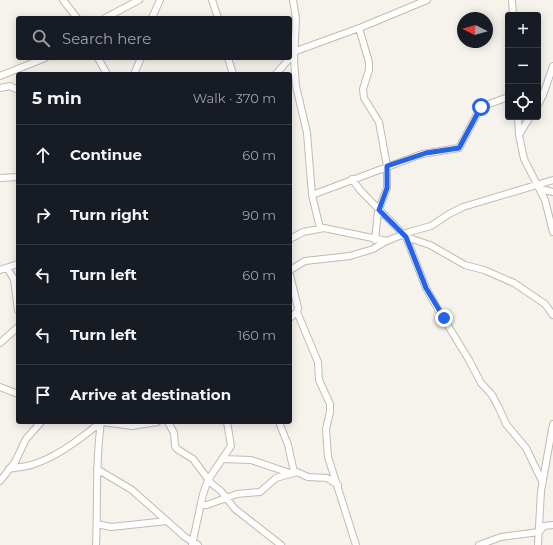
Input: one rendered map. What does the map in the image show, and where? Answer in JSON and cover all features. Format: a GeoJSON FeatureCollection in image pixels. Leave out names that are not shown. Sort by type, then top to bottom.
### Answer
{"type":"FeatureCollection","features":[{"type":"Feature","properties":{"kind":"street"},"geometry":{"type":"LineString","coordinates":[[63,0],[75,16]]}},
{"type":"Feature","properties":{"kind":"street"},"geometry":{"type":"LineString","coordinates":[[109,16],[139,0]]}},
{"type":"Feature","properties":{"kind":"street"},"geometry":{"type":"LineString","coordinates":[[153,16],[160,0]]}},
{"type":"Feature","properties":{"kind":"street"},"geometry":{"type":"LineString","coordinates":[[212,0],[217,16]]}},
{"type":"Feature","properties":{"kind":"street"},"geometry":{"type":"LineString","coordinates":[[293,0],[296,18],[296,51],[294,60],[296,86],[307,133],[312,195],[320,228]]}},
{"type":"Feature","properties":{"kind":"street"},"geometry":{"type":"LineString","coordinates":[[407,9],[414,0]]}},
{"type":"Feature","properties":{"kind":"street"},"geometry":{"type":"LineString","coordinates":[[292,56],[296,51],[359,28],[427,0]]}},
{"type":"Feature","properties":{"kind":"street"},"geometry":{"type":"LineString","coordinates":[[512,0],[513,12]]}},
{"type":"Feature","properties":{"kind":"street"},"geometry":{"type":"LineString","coordinates":[[359,28],[369,62],[369,70],[363,89],[364,98],[379,122],[387,166],[387,188],[379,210],[375,240]]}},
{"type":"Feature","properties":{"kind":"street"},"geometry":{"type":"LineString","coordinates":[[0,76],[40,60]]}},
{"type":"Feature","properties":{"kind":"street"},"geometry":{"type":"LineString","coordinates":[[100,60],[106,72]]}},
{"type":"Feature","properties":{"kind":"street"},"geometry":{"type":"LineString","coordinates":[[135,72],[140,60]]}},
{"type":"Feature","properties":{"kind":"street"},"geometry":{"type":"LineString","coordinates":[[229,60],[232,72]]}},
{"type":"Feature","properties":{"kind":"street"},"geometry":{"type":"LineString","coordinates":[[278,72],[288,60]]}},
{"type":"Feature","properties":{"kind":"street"},"geometry":{"type":"LineString","coordinates":[[541,100],[553,66]]}},
{"type":"Feature","properties":{"kind":"street"},"geometry":{"type":"LineString","coordinates":[[0,88],[10,86],[16,89]]}},
{"type":"Feature","properties":{"kind":"street"},"geometry":{"type":"LineString","coordinates":[[312,195],[387,166],[426,153],[459,148],[481,107],[505,99]]}},
{"type":"Feature","properties":{"kind":"street"},"geometry":{"type":"LineString","coordinates":[[518,120],[519,135],[524,159],[540,187],[553,232]]}},
{"type":"Feature","properties":{"kind":"street"},"geometry":{"type":"LineString","coordinates":[[519,135],[528,120]]}},
{"type":"Feature","properties":{"kind":"street"},"geometry":{"type":"LineString","coordinates":[[0,178],[16,176]]}},
{"type":"Feature","properties":{"kind":"street"},"geometry":{"type":"LineString","coordinates":[[352,179],[354,184],[405,235],[430,245],[465,265],[494,274],[528,291],[546,304],[553,315]]}},
{"type":"Feature","properties":{"kind":"street"},"geometry":{"type":"LineString","coordinates":[[292,238],[303,232],[320,228],[331,228],[375,240],[393,240],[431,226],[463,207],[540,187],[553,180]]}},
{"type":"Feature","properties":{"kind":"street"},"geometry":{"type":"LineString","coordinates":[[540,187],[553,192]]}},
{"type":"Feature","properties":{"kind":"street"},"geometry":{"type":"LineString","coordinates":[[405,235],[424,282],[439,311],[469,360],[480,383],[492,395],[506,424],[526,448],[542,481]]}},
{"type":"Feature","properties":{"kind":"street"},"geometry":{"type":"LineString","coordinates":[[292,269],[305,261],[350,256],[373,249],[386,241]]}},
{"type":"Feature","properties":{"kind":"street"},"geometry":{"type":"LineString","coordinates":[[0,270],[9,269],[16,265]]}},
{"type":"Feature","properties":{"kind":"street"},"geometry":{"type":"LineString","coordinates":[[9,269],[14,279],[16,294]]}},
{"type":"Feature","properties":{"kind":"street"},"geometry":{"type":"LineString","coordinates":[[292,283],[298,308],[292,316]]}},
{"type":"Feature","properties":{"kind":"street"},"geometry":{"type":"LineString","coordinates":[[546,304],[553,302]]}},
{"type":"Feature","properties":{"kind":"street"},"geometry":{"type":"LineString","coordinates":[[296,312],[318,362],[319,380],[330,404],[330,412],[326,429],[326,441],[330,464],[356,545]]}},
{"type":"Feature","properties":{"kind":"street"},"geometry":{"type":"LineString","coordinates":[[0,343],[16,329]]}},
{"type":"Feature","properties":{"kind":"street"},"geometry":{"type":"LineString","coordinates":[[0,387],[16,393]]}},
{"type":"Feature","properties":{"kind":"street"},"geometry":{"type":"LineString","coordinates":[[0,482],[15,462],[26,439],[39,424]]}},
{"type":"Feature","properties":{"kind":"street"},"geometry":{"type":"LineString","coordinates":[[9,469],[34,465],[49,458],[99,424]]}},
{"type":"Feature","properties":{"kind":"street"},"geometry":{"type":"LineString","coordinates":[[96,545],[97,451],[102,424]]}},
{"type":"Feature","properties":{"kind":"street"},"geometry":{"type":"LineString","coordinates":[[117,424],[132,426],[144,424]]}},
{"type":"Feature","properties":{"kind":"street"},"geometry":{"type":"LineString","coordinates":[[169,424],[174,433],[175,446],[193,459],[208,480],[221,490],[234,509],[282,545]]}},
{"type":"Feature","properties":{"kind":"street"},"geometry":{"type":"LineString","coordinates":[[192,543],[208,480],[231,446],[227,424]]}},
{"type":"Feature","properties":{"kind":"street"},"geometry":{"type":"LineString","coordinates":[[280,424],[288,445],[292,472]]}},
{"type":"Feature","properties":{"kind":"street"},"geometry":{"type":"LineString","coordinates":[[538,545],[542,481],[553,424]]}},
{"type":"Feature","properties":{"kind":"street"},"geometry":{"type":"LineString","coordinates":[[222,459],[251,460],[292,472],[302,473],[308,477],[327,478],[338,485]]}},
{"type":"Feature","properties":{"kind":"street"},"geometry":{"type":"LineString","coordinates":[[97,469],[132,490],[192,543],[198,545]]}},
{"type":"Feature","properties":{"kind":"street"},"geometry":{"type":"LineString","coordinates":[[201,505],[208,505],[225,497],[260,492],[270,481],[292,472]]}},
{"type":"Feature","properties":{"kind":"street"},"geometry":{"type":"LineString","coordinates":[[97,524],[111,528],[166,521]]}},
{"type":"Feature","properties":{"kind":"street"},"geometry":{"type":"LineString","coordinates":[[479,545],[501,537],[539,532],[544,526],[553,525]]}},
{"type":"Feature","properties":{"kind":"route"},"geometry":{"type":"LineString","coordinates":[[444,318],[426,288],[406,237],[379,210],[387,188],[387,166],[406,161],[426,153],[459,148],[481,107]]}}]}
